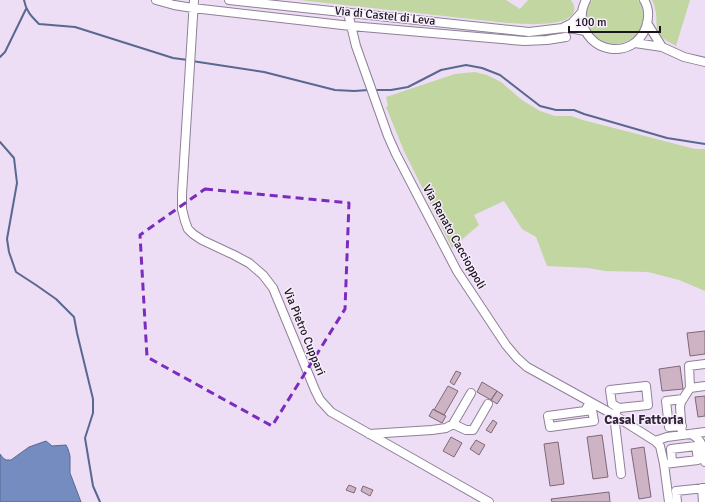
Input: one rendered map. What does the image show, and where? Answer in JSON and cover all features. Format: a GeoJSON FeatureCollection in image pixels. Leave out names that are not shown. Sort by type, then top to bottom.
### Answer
{"type":"FeatureCollection","features":[{"type":"Feature","properties":{"kind":"street","name":"Via di Castel di Leva"},"geometry":{"type":"LineString","coordinates":[[156,0],[174,5],[194,4],[351,26],[524,41],[566,37]]}},
{"type":"Feature","properties":{"kind":"street","name":"Via di Castel di Leva"},"geometry":{"type":"LineString","coordinates":[[229,0],[529,32],[563,28],[585,31]]}},
{"type":"Feature","properties":{"kind":"street"},"geometry":{"type":"LineString","coordinates":[[577,0],[582,11],[582,24],[585,31],[596,44],[611,49],[628,47],[635,43],[645,31],[648,23],[648,9],[644,0]]}},
{"type":"Feature","properties":{"kind":"street"},"geometry":{"type":"LineString","coordinates":[[563,28],[572,23],[582,11],[586,0]]}},
{"type":"Feature","properties":{"kind":"street","name":"Via Pietro Cuppari"},"geometry":{"type":"LineString","coordinates":[[194,4],[182,194],[183,214],[187,226],[193,234],[200,239],[244,260],[263,274],[273,288],[315,390],[320,400],[331,412],[489,502]]}},
{"type":"Feature","properties":{"kind":"street","name":"Via Renato Caccioppoli"},"geometry":{"type":"LineString","coordinates":[[348,13],[356,46],[388,136],[396,154],[457,271],[506,345],[527,367],[590,402],[616,411],[655,440]]}},
{"type":"Feature","properties":{"kind":"street"},"geometry":{"type":"LineString","coordinates":[[648,23],[662,47]]}},
{"type":"Feature","properties":{"kind":"street"},"geometry":{"type":"LineString","coordinates":[[635,43],[662,47],[684,57],[705,62]]}},
{"type":"Feature","properties":{"kind":"street"},"geometry":{"type":"LineString","coordinates":[[682,435],[680,407],[690,388],[689,366],[705,364]]}},
{"type":"Feature","properties":{"kind":"street"},"geometry":{"type":"LineString","coordinates":[[616,411],[648,405],[646,386],[610,390],[612,404],[616,411],[621,474]]}},
{"type":"Feature","properties":{"kind":"street"},"geometry":{"type":"LineString","coordinates":[[690,388],[705,386]]}},
{"type":"Feature","properties":{"kind":"street"},"geometry":{"type":"LineString","coordinates":[[368,434],[446,428],[453,424],[471,393]]}},
{"type":"Feature","properties":{"kind":"street"},"geometry":{"type":"LineString","coordinates":[[682,426],[669,427],[666,401],[683,399]]}},
{"type":"Feature","properties":{"kind":"street"},"geometry":{"type":"LineString","coordinates":[[585,411],[590,402]]}},
{"type":"Feature","properties":{"kind":"street"},"geometry":{"type":"LineString","coordinates":[[453,424],[466,430],[473,430],[488,404]]}},
{"type":"Feature","properties":{"kind":"street"},"geometry":{"type":"LineString","coordinates":[[592,410],[594,421],[550,427],[548,416],[585,411],[592,410]]}},
{"type":"Feature","properties":{"kind":"street"},"geometry":{"type":"LineString","coordinates":[[669,502],[668,463],[660,446],[655,440],[705,432]]}},
{"type":"Feature","properties":{"kind":"street"},"geometry":{"type":"LineString","coordinates":[[692,434],[702,443],[705,458]]}},
{"type":"Feature","properties":{"kind":"street"},"geometry":{"type":"LineString","coordinates":[[677,502],[676,492],[703,488],[703,502]]}},
{"type":"Feature","properties":{"kind":"highlighted area"},"geometry":{"type":"Polygon","coordinates":[[[205,189],[349,203],[345,309],[272,426],[147,357],[140,235],[205,189]]]}},
{"type":"Feature","properties":{"kind":"green space"},"geometry":{"type":"Polygon","coordinates":[[[299,0],[506,0],[520,9],[528,0],[571,0],[574,4],[574,11],[571,16],[555,23],[523,24],[299,0]]]}},
{"type":"Feature","properties":{"kind":"green space"},"geometry":{"type":"Polygon","coordinates":[[[592,0],[638,0],[642,7],[643,20],[640,30],[633,38],[623,43],[613,44],[603,42],[594,35],[587,21],[587,11],[592,0]]]}},
{"type":"Feature","properties":{"kind":"green space"},"geometry":{"type":"Polygon","coordinates":[[[652,0],[690,0],[676,46],[663,38],[658,32],[656,13],[652,0]]]}},
{"type":"Feature","properties":{"kind":"green space"},"geometry":{"type":"Polygon","coordinates":[[[475,72],[487,75],[501,82],[522,100],[540,111],[555,116],[571,116],[695,149],[705,149],[705,291],[679,280],[648,272],[605,271],[588,268],[547,266],[536,237],[522,229],[504,201],[474,215],[479,225],[452,248],[404,151],[386,107],[388,106],[386,97],[455,74],[475,72]]]}},
{"type":"Feature","properties":{"kind":"water"},"geometry":{"type":"Polygon","coordinates":[[[46,441],[52,446],[66,445],[70,456],[70,473],[81,502],[0,502],[0,454],[6,460],[11,460],[29,447],[46,441]]]}},
{"type":"Feature","properties":{"kind":"building"},"geometry":{"type":"Polygon","coordinates":[[[705,331],[705,354],[690,356],[687,333],[705,331]]]}},
{"type":"Feature","properties":{"kind":"building"},"geometry":{"type":"Polygon","coordinates":[[[680,366],[683,389],[662,391],[659,369],[680,366]]]}},
{"type":"Feature","properties":{"kind":"building"},"geometry":{"type":"Polygon","coordinates":[[[456,371],[461,373],[454,385],[450,382],[456,371]]]}},
{"type":"Feature","properties":{"kind":"building"},"geometry":{"type":"Polygon","coordinates":[[[482,382],[497,391],[491,400],[477,392],[482,382]]]}},
{"type":"Feature","properties":{"kind":"building"},"geometry":{"type":"Polygon","coordinates":[[[448,386],[458,391],[444,415],[434,410],[448,386]]]}},
{"type":"Feature","properties":{"kind":"building"},"geometry":{"type":"Polygon","coordinates":[[[497,391],[503,395],[497,404],[491,400],[497,391]]]}},
{"type":"Feature","properties":{"kind":"building"},"geometry":{"type":"Polygon","coordinates":[[[705,396],[705,416],[698,417],[695,397],[705,396]]]}},
{"type":"Feature","properties":{"kind":"building"},"geometry":{"type":"Polygon","coordinates":[[[433,409],[446,416],[442,423],[429,416],[433,409]]]}},
{"type":"Feature","properties":{"kind":"building"},"geometry":{"type":"Polygon","coordinates":[[[493,420],[497,423],[491,433],[486,430],[493,420]]]}},
{"type":"Feature","properties":{"kind":"building"},"geometry":{"type":"Polygon","coordinates":[[[602,435],[608,477],[593,479],[587,437],[602,435]]]}},
{"type":"Feature","properties":{"kind":"building"},"geometry":{"type":"Polygon","coordinates":[[[451,437],[462,443],[454,457],[443,451],[451,437]]]}},
{"type":"Feature","properties":{"kind":"building"},"geometry":{"type":"Polygon","coordinates":[[[476,440],[485,445],[479,455],[470,449],[476,440]]]}},
{"type":"Feature","properties":{"kind":"building"},"geometry":{"type":"Polygon","coordinates":[[[558,442],[564,484],[550,486],[544,444],[558,442]]]}},
{"type":"Feature","properties":{"kind":"building"},"geometry":{"type":"Polygon","coordinates":[[[644,447],[651,497],[639,499],[631,449],[644,447]]]}},
{"type":"Feature","properties":{"kind":"building"},"geometry":{"type":"Polygon","coordinates":[[[349,485],[356,488],[354,493],[346,490],[349,485]]]}},
{"type":"Feature","properties":{"kind":"building"},"geometry":{"type":"Polygon","coordinates":[[[363,486],[373,490],[370,496],[361,491],[363,486]]]}},
{"type":"Feature","properties":{"kind":"building"},"geometry":{"type":"Polygon","coordinates":[[[609,492],[610,502],[552,502],[551,499],[609,492]]]}},
{"type":"Feature","properties":{"kind":"waterway"},"geometry":{"type":"LineString","coordinates":[[24,0],[29,13],[39,24],[75,27],[173,58],[188,60]]}},
{"type":"Feature","properties":{"kind":"waterway"},"geometry":{"type":"LineString","coordinates":[[0,57],[5,52],[26,9]]}},
{"type":"Feature","properties":{"kind":"waterway"},"geometry":{"type":"LineString","coordinates":[[192,61],[264,72],[335,90],[369,90]]}},
{"type":"Feature","properties":{"kind":"waterway"},"geometry":{"type":"LineString","coordinates":[[375,90],[391,90],[408,87],[441,70],[466,65],[482,68],[500,75],[540,106],[556,110],[574,110],[667,138],[705,144]]}},
{"type":"Feature","properties":{"kind":"waterway"},"geometry":{"type":"LineString","coordinates":[[0,142],[14,158],[17,183],[7,239],[9,252],[16,272],[56,299],[74,317],[93,399],[93,413],[85,438],[93,486],[100,502]]}},
{"type":"Feature","properties":{"kind":"district","name":"Casal Fattoria"},"geometry":{"type":"Point","coordinates":[644,420]}}]}
